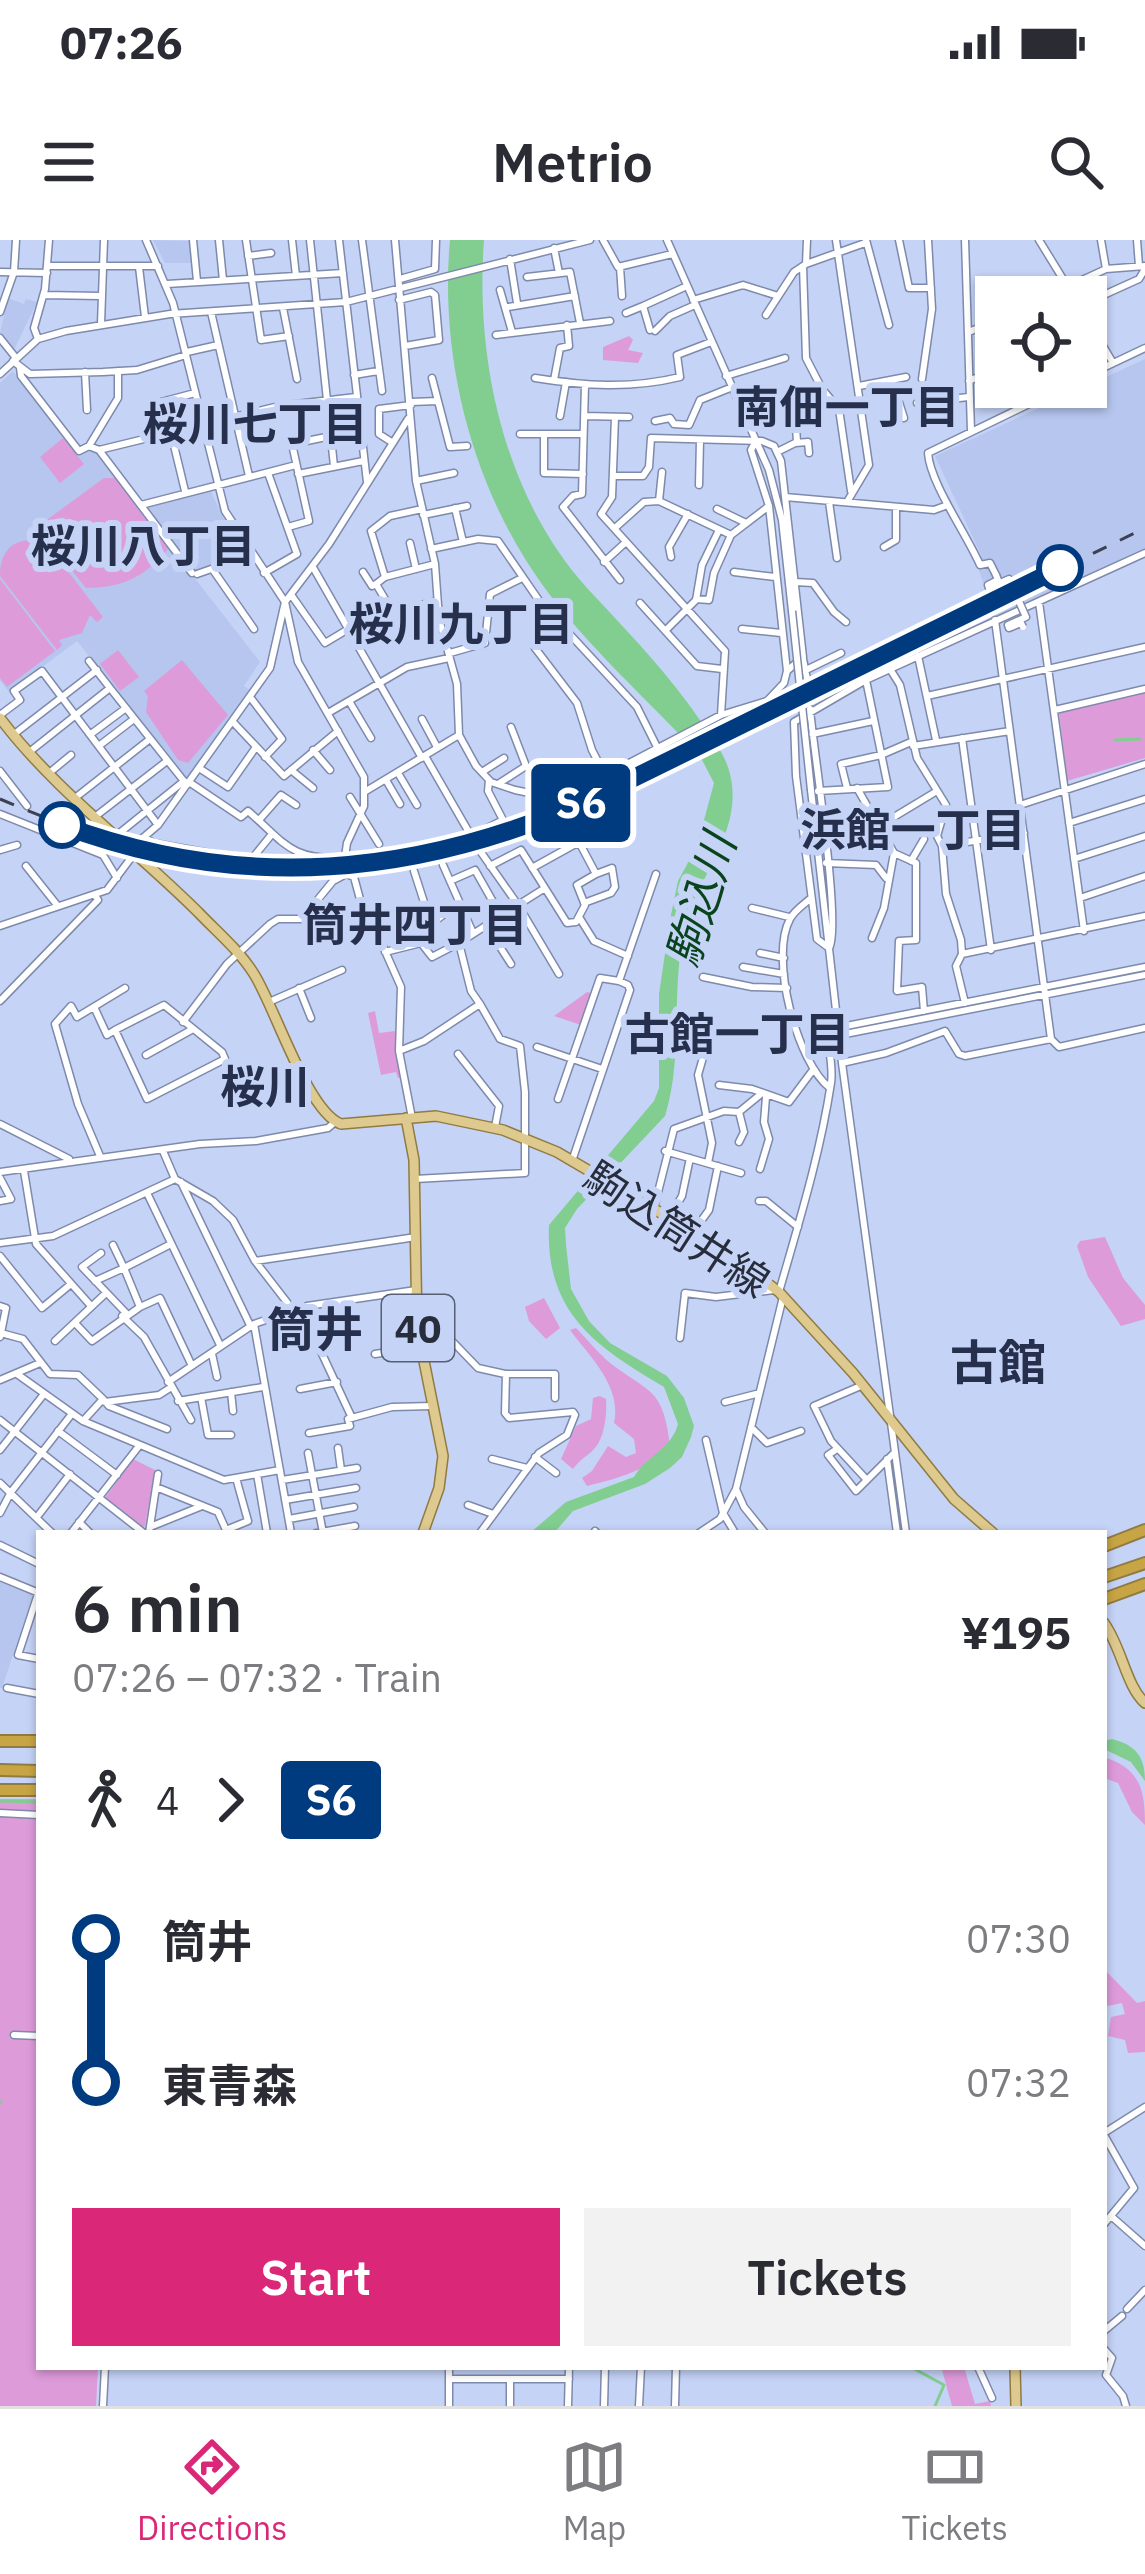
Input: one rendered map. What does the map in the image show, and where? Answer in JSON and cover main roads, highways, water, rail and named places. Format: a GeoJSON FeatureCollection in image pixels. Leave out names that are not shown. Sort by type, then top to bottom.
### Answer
{"type":"FeatureCollection","features":[{"type":"Feature","properties":{"kind":"highway"},"geometry":{"type":"LineString","coordinates":[[1107,1545],[1145,1530]]}},
{"type":"Feature","properties":{"kind":"highway"},"geometry":{"type":"LineString","coordinates":[[1107,1576],[1145,1563]]}},
{"type":"Feature","properties":{"kind":"highway"},"geometry":{"type":"LineString","coordinates":[[1107,1598],[1145,1584]]}},
{"type":"Feature","properties":{"kind":"highway"},"geometry":{"type":"LineString","coordinates":[[0,1742],[36,1742]]}},
{"type":"Feature","properties":{"kind":"highway"},"geometry":{"type":"LineString","coordinates":[[0,1770],[36,1771]]}},
{"type":"Feature","properties":{"kind":"highway"},"geometry":{"type":"LineString","coordinates":[[0,1790],[36,1790]]}},
{"type":"Feature","properties":{"kind":"main road","name":"駒込筒井線"},"geometry":{"type":"LineString","coordinates":[[0,716],[48,774],[134,850],[239,955],[269,1002],[315,1097],[335,1122],[436,1116],[495,1127],[572,1161],[744,1263],[779,1293],[863,1385],[954,1499],[990,1530]]}},
{"type":"Feature","properties":{"kind":"main road","name":"40"},"geometry":{"type":"LineString","coordinates":[[409,1118],[420,1344],[443,1456],[442,1475],[424,1530]]}},
{"type":"Feature","properties":{"kind":"main road"},"geometry":{"type":"LineString","coordinates":[[1107,1628],[1122,1653],[1136,1695],[1145,1703]]}},
{"type":"Feature","properties":{"kind":"main road"},"geometry":{"type":"LineString","coordinates":[[1013,2370],[1013,2406]]}},
{"type":"Feature","properties":{"kind":"waterway"},"geometry":{"type":"LineString","coordinates":[[1115,740],[1140,739]]}},
{"type":"Feature","properties":{"kind":"waterway"},"geometry":{"type":"LineString","coordinates":[[0,1801],[36,1802]]}},
{"type":"Feature","properties":{"kind":"waterway"},"geometry":{"type":"LineString","coordinates":[[916,2370],[944,2385],[935,2406]]}},
{"type":"Feature","properties":{"kind":"railway"},"geometry":{"type":"LineString","coordinates":[[0,799],[77,829],[151,850],[224,863],[296,868],[441,851],[591,799],[1145,528]]}},
{"type":"Feature","properties":{"kind":"train","name":"S6"},"geometry":{"type":"LineString","coordinates":[[62,825],[145,851],[250,867],[338,867],[448,851],[591,799],[1060,568]]}},
{"type":"Feature","properties":{"kind":"district","name":"南佃一丁目"},"geometry":{"type":"Point","coordinates":[847,406]}},
{"type":"Feature","properties":{"kind":"district","name":"桜川七丁目"},"geometry":{"type":"Point","coordinates":[255,423]}},
{"type":"Feature","properties":{"kind":"district","name":"桜川八丁目"},"geometry":{"type":"Point","coordinates":[143,545]}},
{"type":"Feature","properties":{"kind":"district","name":"桜川九丁目"},"geometry":{"type":"Point","coordinates":[461,623]}},
{"type":"Feature","properties":{"kind":"district","name":"浜館一丁目"},"geometry":{"type":"Point","coordinates":[913,829]}},
{"type":"Feature","properties":{"kind":"district","name":"筒井四丁目"},"geometry":{"type":"Point","coordinates":[415,924]}},
{"type":"Feature","properties":{"kind":"district","name":"古館一丁目"},"geometry":{"type":"Point","coordinates":[737,1033]}},
{"type":"Feature","properties":{"kind":"district","name":"桜川"},"geometry":{"type":"Point","coordinates":[265,1086]}},
{"type":"Feature","properties":{"kind":"district","name":"筒井"},"geometry":{"type":"Point","coordinates":[315,1329]}},
{"type":"Feature","properties":{"kind":"district","name":"古館"},"geometry":{"type":"Point","coordinates":[998,1362]}},
{"type":"Feature","properties":{"kind":"water label","name":"駒込川"},"geometry":{"type":"Point","coordinates":[700,900]}}]}
